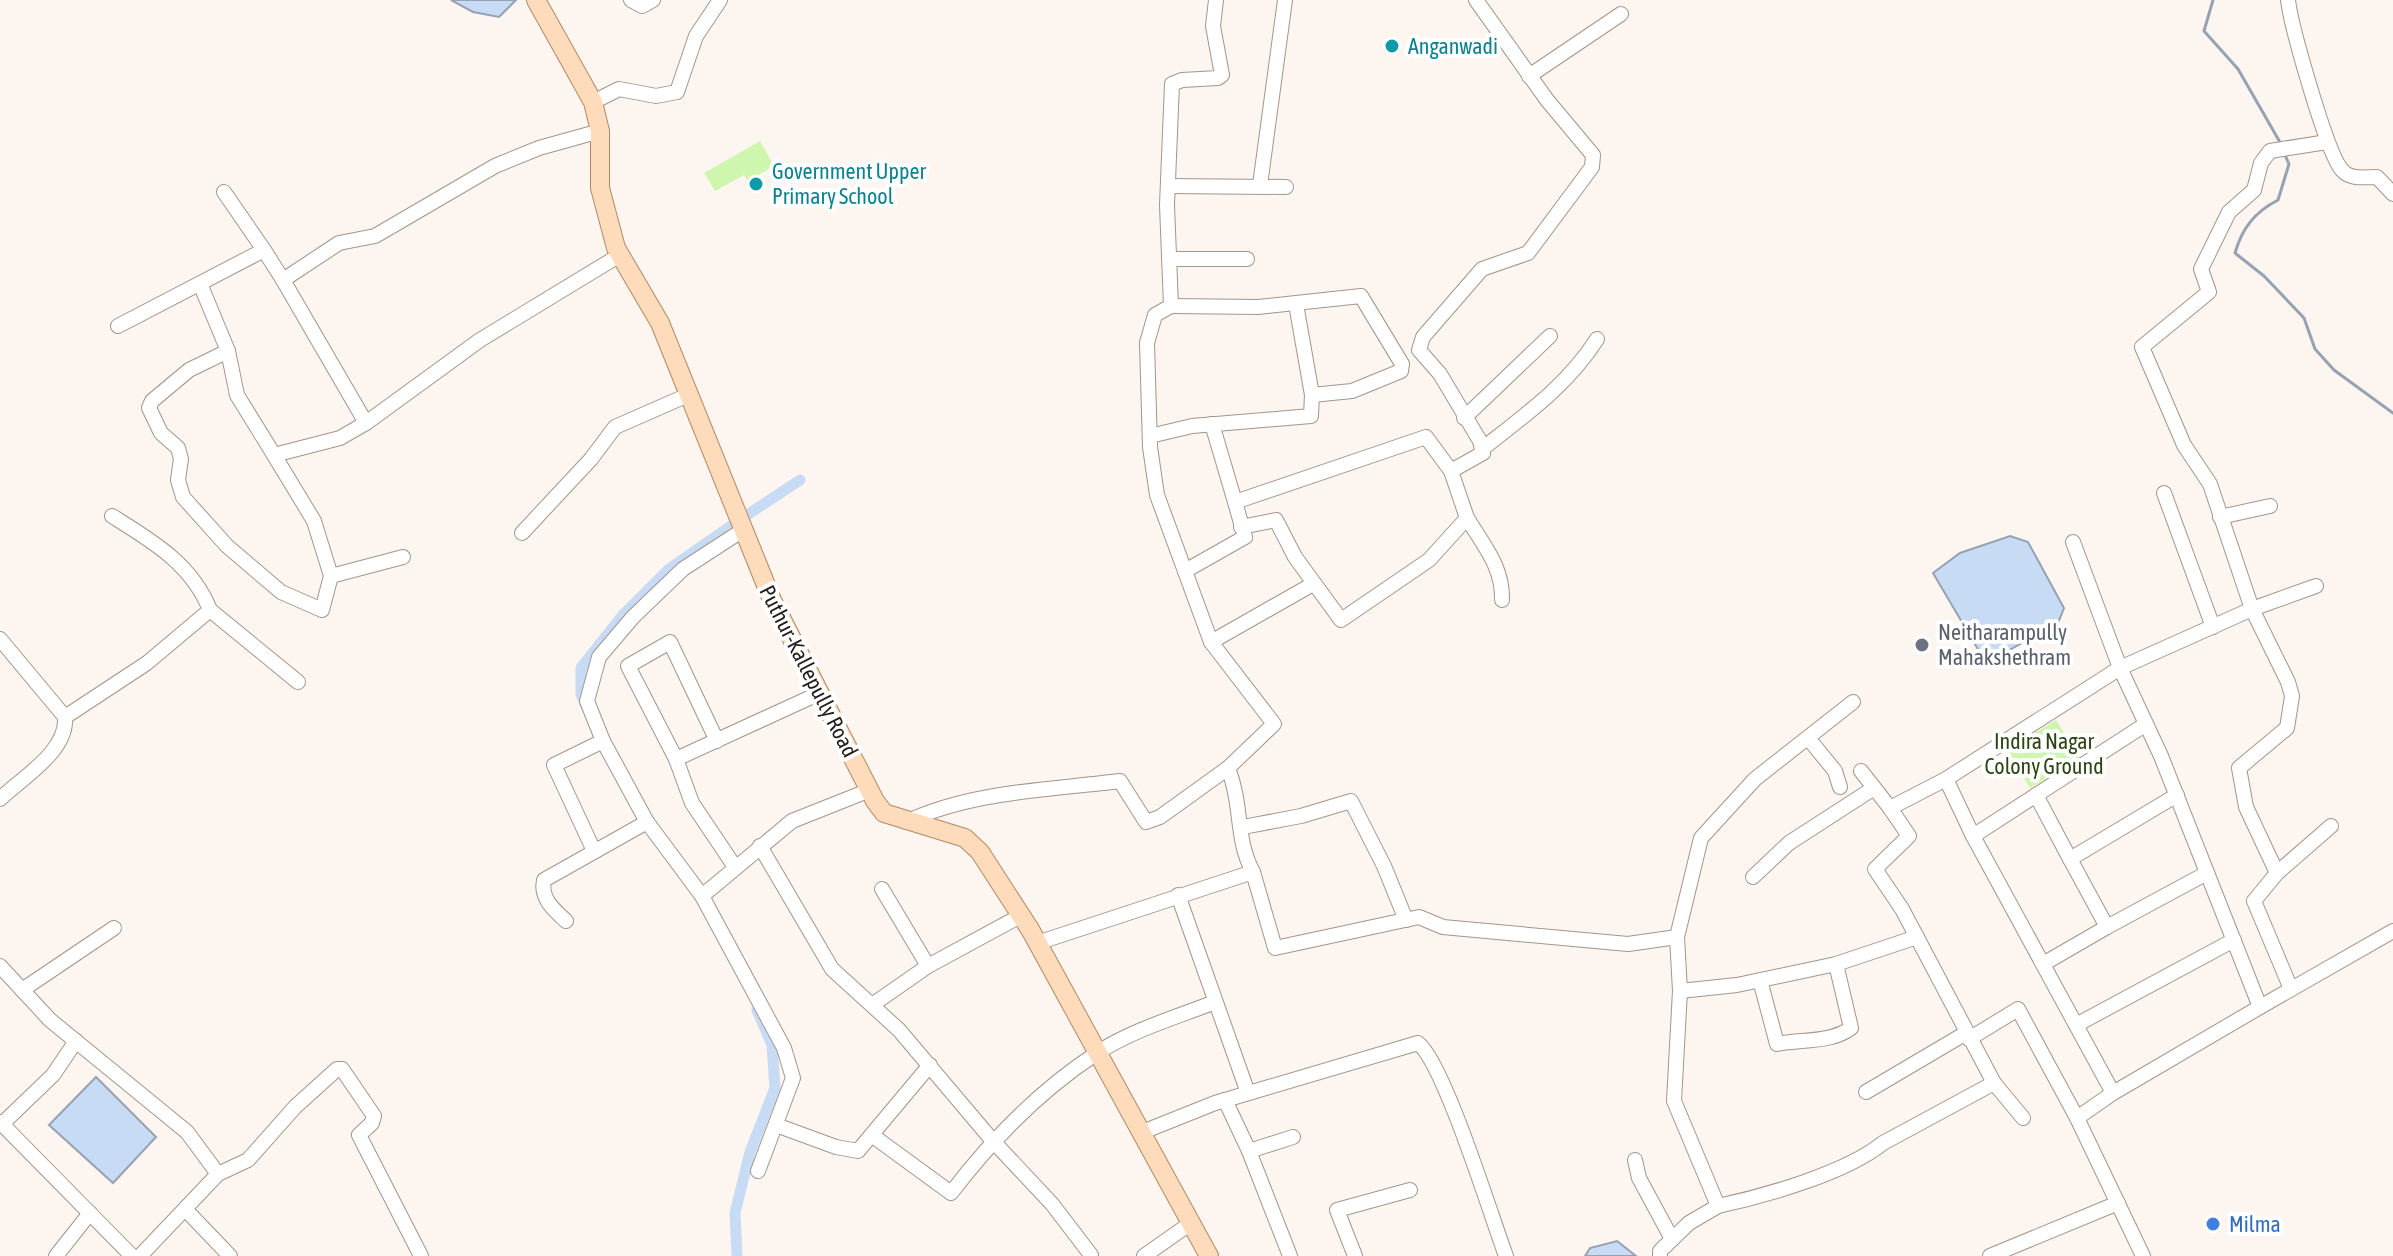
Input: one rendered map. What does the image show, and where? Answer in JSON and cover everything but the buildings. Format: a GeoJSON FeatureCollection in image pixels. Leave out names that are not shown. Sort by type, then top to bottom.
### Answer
{"type":"FeatureCollection","features":[{"type":"Feature","properties":{"kind":"main road","name":"Puthur-Kallepully Road"},"geometry":{"type":"LineString","coordinates":[[536,0],[593,102],[600,131],[600,188],[607,221],[620,255],[660,323],[772,600],[870,790],[884,813],[965,838],[980,852],[1022,915],[1209,1256]]}},
{"type":"Feature","properties":{"kind":"street"},"geometry":{"type":"LineString","coordinates":[[631,0],[642,6],[653,0]]}},
{"type":"Feature","properties":{"kind":"street"},"geometry":{"type":"LineString","coordinates":[[593,102],[619,89],[656,96],[677,92],[696,36],[720,0]]}},
{"type":"Feature","properties":{"kind":"street"},"geometry":{"type":"LineString","coordinates":[[1171,306],[1168,186],[1172,84],[1222,75],[1213,26],[1216,0]]}},
{"type":"Feature","properties":{"kind":"street"},"geometry":{"type":"LineString","coordinates":[[1260,185],[1285,0]]}},
{"type":"Feature","properties":{"kind":"street"},"geometry":{"type":"LineString","coordinates":[[1451,471],[1483,453],[1480,441],[1440,374],[1419,350],[1423,337],[1482,269],[1528,253],[1592,167],[1593,155],[1529,76],[1476,0]]}},
{"type":"Feature","properties":{"kind":"street"},"geometry":{"type":"LineString","coordinates":[[2288,0],[2291,22],[2327,142],[2342,170],[2350,177],[2377,177],[2393,194]]}},
{"type":"Feature","properties":{"kind":"street"},"geometry":{"type":"LineString","coordinates":[[1529,76],[1621,14]]}},
{"type":"Feature","properties":{"kind":"street"},"geometry":{"type":"LineString","coordinates":[[283,280],[339,243],[375,236],[495,166],[539,148],[600,131]]}},
{"type":"Feature","properties":{"kind":"street"},"geometry":{"type":"LineString","coordinates":[[2277,873],[2246,807],[2239,768],[2287,728],[2292,696],[2252,609],[2210,484],[2184,445],[2142,347],[2209,292],[2201,269],[2229,212],[2254,190],[2261,163],[2270,151],[2327,142]]}},
{"type":"Feature","properties":{"kind":"street"},"geometry":{"type":"LineString","coordinates":[[1168,186],[1286,187]]}},
{"type":"Feature","properties":{"kind":"street"},"geometry":{"type":"LineString","coordinates":[[224,192],[283,280],[366,423]]}},
{"type":"Feature","properties":{"kind":"street"},"geometry":{"type":"LineString","coordinates":[[118,326],[201,286],[264,250]]}},
{"type":"Feature","properties":{"kind":"street"},"geometry":{"type":"LineString","coordinates":[[274,455],[340,438],[366,423],[480,340],[620,255]]}},
{"type":"Feature","properties":{"kind":"street"},"geometry":{"type":"LineString","coordinates":[[1169,259],[1247,259]]}},
{"type":"Feature","properties":{"kind":"street"},"geometry":{"type":"LineString","coordinates":[[201,286],[228,351],[237,395],[314,521],[331,576],[322,610],[281,592],[227,546],[179,490],[178,448],[161,433],[149,408],[152,401],[189,370],[228,351]]}},
{"type":"Feature","properties":{"kind":"street"},"geometry":{"type":"LineString","coordinates":[[906,822],[926,813],[1001,795],[1120,781],[1146,822],[1160,817],[1228,768],[1274,724],[1211,642],[1157,495],[1150,436],[1147,343],[1155,315],[1171,306],[1296,304],[1361,296],[1402,364],[1401,371],[1362,388],[1312,395]]}},
{"type":"Feature","properties":{"kind":"street"},"geometry":{"type":"LineString","coordinates":[[1150,436],[1212,424],[1311,416],[1312,395],[1296,304]]}},
{"type":"Feature","properties":{"kind":"street"},"geometry":{"type":"LineString","coordinates":[[1464,418],[1550,336]]}},
{"type":"Feature","properties":{"kind":"street"},"geometry":{"type":"LineString","coordinates":[[1482,449],[1541,402],[1582,363],[1597,339]]}},
{"type":"Feature","properties":{"kind":"street"},"geometry":{"type":"LineString","coordinates":[[522,533],[591,459],[615,427],[688,395]]}},
{"type":"Feature","properties":{"kind":"street"},"geometry":{"type":"LineString","coordinates":[[1185,571],[1245,537],[1212,424]]}},
{"type":"Feature","properties":{"kind":"street"},"geometry":{"type":"LineString","coordinates":[[1235,502],[1426,437],[1451,471],[1467,518],[1498,566],[1503,579],[1502,600]]}},
{"type":"Feature","properties":{"kind":"street"},"geometry":{"type":"LineString","coordinates":[[2164,493],[2213,627]]}},
{"type":"Feature","properties":{"kind":"street"},"geometry":{"type":"LineString","coordinates":[[2220,517],[2270,506]]}},
{"type":"Feature","properties":{"kind":"street"},"geometry":{"type":"LineString","coordinates":[[112,516],[169,552],[195,582],[210,610],[298,682]]}},
{"type":"Feature","properties":{"kind":"street"},"geometry":{"type":"LineString","coordinates":[[1242,527],[1276,520],[1313,584],[1341,620],[1429,560],[1467,518]]}},
{"type":"Feature","properties":{"kind":"street"},"geometry":{"type":"LineString","coordinates":[[743,530],[683,569],[599,657],[587,701],[603,741],[647,822],[702,896],[784,1048],[793,1078],[758,1171]]}},
{"type":"Feature","properties":{"kind":"street"},"geometry":{"type":"LineString","coordinates":[[2073,542],[2120,668],[2177,795],[2260,1007]]}},
{"type":"Feature","properties":{"kind":"street"},"geometry":{"type":"LineString","coordinates":[[331,576],[403,557]]}},
{"type":"Feature","properties":{"kind":"street"},"geometry":{"type":"LineString","coordinates":[[1211,642],[1313,584]]}},
{"type":"Feature","properties":{"kind":"street"},"geometry":{"type":"LineString","coordinates":[[1890,808],[1946,779],[2120,668],[2252,609],[2316,586]]}},
{"type":"Feature","properties":{"kind":"street"},"geometry":{"type":"LineString","coordinates":[[65,717],[147,663],[210,610]]}},
{"type":"Feature","properties":{"kind":"street"},"geometry":{"type":"LineString","coordinates":[[0,639],[65,717],[66,731],[58,745],[0,799]]}},
{"type":"Feature","properties":{"kind":"street"},"geometry":{"type":"LineString","coordinates":[[717,741],[670,642],[628,666],[676,759],[692,803],[735,867]]}},
{"type":"Feature","properties":{"kind":"street"},"geometry":{"type":"LineString","coordinates":[[676,759],[820,693]]}},
{"type":"Feature","properties":{"kind":"street"},"geometry":{"type":"LineString","coordinates":[[1718,1206],[1674,1101],[1680,991],[1677,937],[1701,838],[1755,779],[1853,702]]}},
{"type":"Feature","properties":{"kind":"street"},"geometry":{"type":"LineString","coordinates":[[1973,836],[2146,724]]}},
{"type":"Feature","properties":{"kind":"street"},"geometry":{"type":"LineString","coordinates":[[1808,738],[1835,771],[1840,787]]}},
{"type":"Feature","properties":{"kind":"street"},"geometry":{"type":"LineString","coordinates":[[594,851],[554,765],[603,741]]}},
{"type":"Feature","properties":{"kind":"street"},"geometry":{"type":"LineString","coordinates":[[1228,768],[1243,827],[1239,840],[1253,872],[1275,948],[1419,917],[1443,927],[1628,944],[1677,937]]}},
{"type":"Feature","properties":{"kind":"street"},"geometry":{"type":"LineString","coordinates":[[1861,771],[1909,836],[1875,869],[1917,937],[1994,1083],[2023,1118]]}},
{"type":"Feature","properties":{"kind":"street"},"geometry":{"type":"LineString","coordinates":[[1946,779],[1973,836],[2113,1093]]}},
{"type":"Feature","properties":{"kind":"street"},"geometry":{"type":"LineString","coordinates":[[1753,877],[1789,843],[1874,788]]}},
{"type":"Feature","properties":{"kind":"street"},"geometry":{"type":"LineString","coordinates":[[702,896],[792,821],[870,790]]}},
{"type":"Feature","properties":{"kind":"street"},"geometry":{"type":"LineString","coordinates":[[2036,795],[2107,927]]}},
{"type":"Feature","properties":{"kind":"street"},"geometry":{"type":"LineString","coordinates":[[2070,859],[2177,795]]}},
{"type":"Feature","properties":{"kind":"street"},"geometry":{"type":"LineString","coordinates":[[1243,827],[1301,816],[1351,801],[1384,866],[1406,920]]}},
{"type":"Feature","properties":{"kind":"street"},"geometry":{"type":"LineString","coordinates":[[566,921],[550,907],[542,882],[647,822]]}},
{"type":"Feature","properties":{"kind":"street"},"geometry":{"type":"LineString","coordinates":[[2291,989],[2254,901],[2277,873],[2331,826]]}},
{"type":"Feature","properties":{"kind":"street"},"geometry":{"type":"LineString","coordinates":[[760,846],[832,969],[930,1065],[992,1140],[1052,1204],[1092,1256]]}},
{"type":"Feature","properties":{"kind":"street"},"geometry":{"type":"LineString","coordinates":[[1037,943],[1253,872]]}},
{"type":"Feature","properties":{"kind":"street"},"geometry":{"type":"LineString","coordinates":[[2043,964],[2207,873]]}},
{"type":"Feature","properties":{"kind":"street"},"geometry":{"type":"LineString","coordinates":[[882,889],[928,966]]}},
{"type":"Feature","properties":{"kind":"street"},"geometry":{"type":"LineString","coordinates":[[1178,895],[1248,1093]]}},
{"type":"Feature","properties":{"kind":"street"},"geometry":{"type":"LineString","coordinates":[[872,1005],[928,966],[1022,915]]}},
{"type":"Feature","properties":{"kind":"street"},"geometry":{"type":"LineString","coordinates":[[22,990],[114,928]]}},
{"type":"Feature","properties":{"kind":"street"},"geometry":{"type":"LineString","coordinates":[[2077,1118],[2113,1093],[2393,931]]}},
{"type":"Feature","properties":{"kind":"street"},"geometry":{"type":"LineString","coordinates":[[1680,991],[1760,980],[1836,964],[1917,937]]}},
{"type":"Feature","properties":{"kind":"street"},"geometry":{"type":"LineString","coordinates":[[2076,1025],[2234,940]]}},
{"type":"Feature","properties":{"kind":"street"},"geometry":{"type":"LineString","coordinates":[[1760,980],[1777,1044],[1837,1038],[1851,1028],[1836,964]]}},
{"type":"Feature","properties":{"kind":"street"},"geometry":{"type":"LineString","coordinates":[[0,966],[76,1041],[187,1132],[218,1174]]}},
{"type":"Feature","properties":{"kind":"street"},"geometry":{"type":"LineString","coordinates":[[873,1136],[951,1193],[992,1140],[1021,1111],[1098,1052],[1215,1002]]}},
{"type":"Feature","properties":{"kind":"street"},"geometry":{"type":"LineString","coordinates":[[1866,1092],[2018,1009],[2077,1118],[2143,1256]]}},
{"type":"Feature","properties":{"kind":"street"},"geometry":{"type":"LineString","coordinates":[[76,1041],[53,1075],[1,1123],[132,1256]]}},
{"type":"Feature","properties":{"kind":"street"},"geometry":{"type":"LineString","coordinates":[[1140,1133],[1225,1100],[1418,1043],[1427,1050],[1444,1086],[1506,1256]]}},
{"type":"Feature","properties":{"kind":"street"},"geometry":{"type":"LineString","coordinates":[[776,1125],[836,1147],[858,1151],[930,1065]]}},
{"type":"Feature","properties":{"kind":"street"},"geometry":{"type":"LineString","coordinates":[[140,1256],[218,1174],[248,1160],[302,1099],[337,1069],[342,1069],[374,1116],[372,1123],[359,1135],[421,1256]]}},
{"type":"Feature","properties":{"kind":"street"},"geometry":{"type":"LineString","coordinates":[[1660,1256],[1660,1251],[1689,1223],[1718,1206],[1760,1197],[1868,1156],[1883,1143],[1994,1083]]}},
{"type":"Feature","properties":{"kind":"street"},"geometry":{"type":"LineString","coordinates":[[1225,1100],[1249,1151],[1290,1256]]}},
{"type":"Feature","properties":{"kind":"street"},"geometry":{"type":"LineString","coordinates":[[1249,1151],[1293,1137]]}},
{"type":"Feature","properties":{"kind":"street"},"geometry":{"type":"LineString","coordinates":[[1635,1160],[1639,1178],[1672,1239]]}},
{"type":"Feature","properties":{"kind":"street"},"geometry":{"type":"LineString","coordinates":[[1355,1256],[1337,1210],[1410,1190]]}},
{"type":"Feature","properties":{"kind":"street"},"geometry":{"type":"LineString","coordinates":[[1990,1256],[2118,1203]]}},
{"type":"Feature","properties":{"kind":"street"},"geometry":{"type":"LineString","coordinates":[[185,1209],[230,1256]]}},
{"type":"Feature","properties":{"kind":"street"},"geometry":{"type":"LineString","coordinates":[[56,1256],[90,1213]]}},
{"type":"Feature","properties":{"kind":"street"},"geometry":{"type":"LineString","coordinates":[[1144,1256],[1191,1223]]}},
{"type":"Feature","properties":{"kind":"green space"},"geometry":{"type":"Polygon","coordinates":[[[760,141],[774,166],[748,181],[744,175],[715,191],[704,173],[760,141]]]}},
{"type":"Feature","properties":{"kind":"green space","name":"Indira Nagar Colony Ground"},"geometry":{"type":"Polygon","coordinates":[[[2056,720],[2080,758],[2030,788],[2007,750],[2056,720]]]}},
{"type":"Feature","properties":{"kind":"water"},"geometry":{"type":"Polygon","coordinates":[[[451,0],[516,0],[499,17],[473,12],[451,0]]]}},
{"type":"Feature","properties":{"kind":"water"},"geometry":{"type":"Polygon","coordinates":[[[2010,536],[2028,542],[2064,608],[2058,623],[1986,663],[1933,573],[1960,553],[2010,536]]]}},
{"type":"Feature","properties":{"kind":"water"},"geometry":{"type":"Polygon","coordinates":[[[96,1077],[156,1137],[113,1183],[49,1125],[96,1077]]]}},
{"type":"Feature","properties":{"kind":"water"},"geometry":{"type":"Polygon","coordinates":[[[1617,1241],[1636,1256],[1585,1256],[1590,1248],[1617,1241]]]}},
{"type":"Feature","properties":{"kind":"waterway"},"geometry":{"type":"LineString","coordinates":[[2213,0],[2204,31],[2238,69],[2281,144]]}},
{"type":"Feature","properties":{"kind":"waterway"},"geometry":{"type":"LineString","coordinates":[[2285,155],[2289,164],[2278,200],[2250,222],[2235,253],[2264,276],[2304,318],[2315,349],[2334,370],[2393,413]]}},
{"type":"Feature","properties":{"kind":"waterway"},"geometry":{"type":"LineString","coordinates":[[747,515],[800,480]]}},
{"type":"Feature","properties":{"kind":"waterway"},"geometry":{"type":"LineString","coordinates":[[587,708],[581,694],[581,668],[623,615],[669,569],[731,526]]}},
{"type":"Feature","properties":{"kind":"waterway"},"geometry":{"type":"LineString","coordinates":[[737,1256],[735,1213],[750,1152],[775,1088],[772,1045],[757,1010]]}},
{"type":"Feature","properties":{"kind":"place","name":"Anganwadi"},"geometry":{"type":"Point","coordinates":[1392,46]}},
{"type":"Feature","properties":{"kind":"place","name":"Government Upper Primary School"},"geometry":{"type":"Point","coordinates":[756,184]}},
{"type":"Feature","properties":{"kind":"place","name":"Neitharampully Mahakshethram"},"geometry":{"type":"Point","coordinates":[1922,645]}},
{"type":"Feature","properties":{"kind":"place","name":"Milma"},"geometry":{"type":"Point","coordinates":[2213,1224]}}]}
